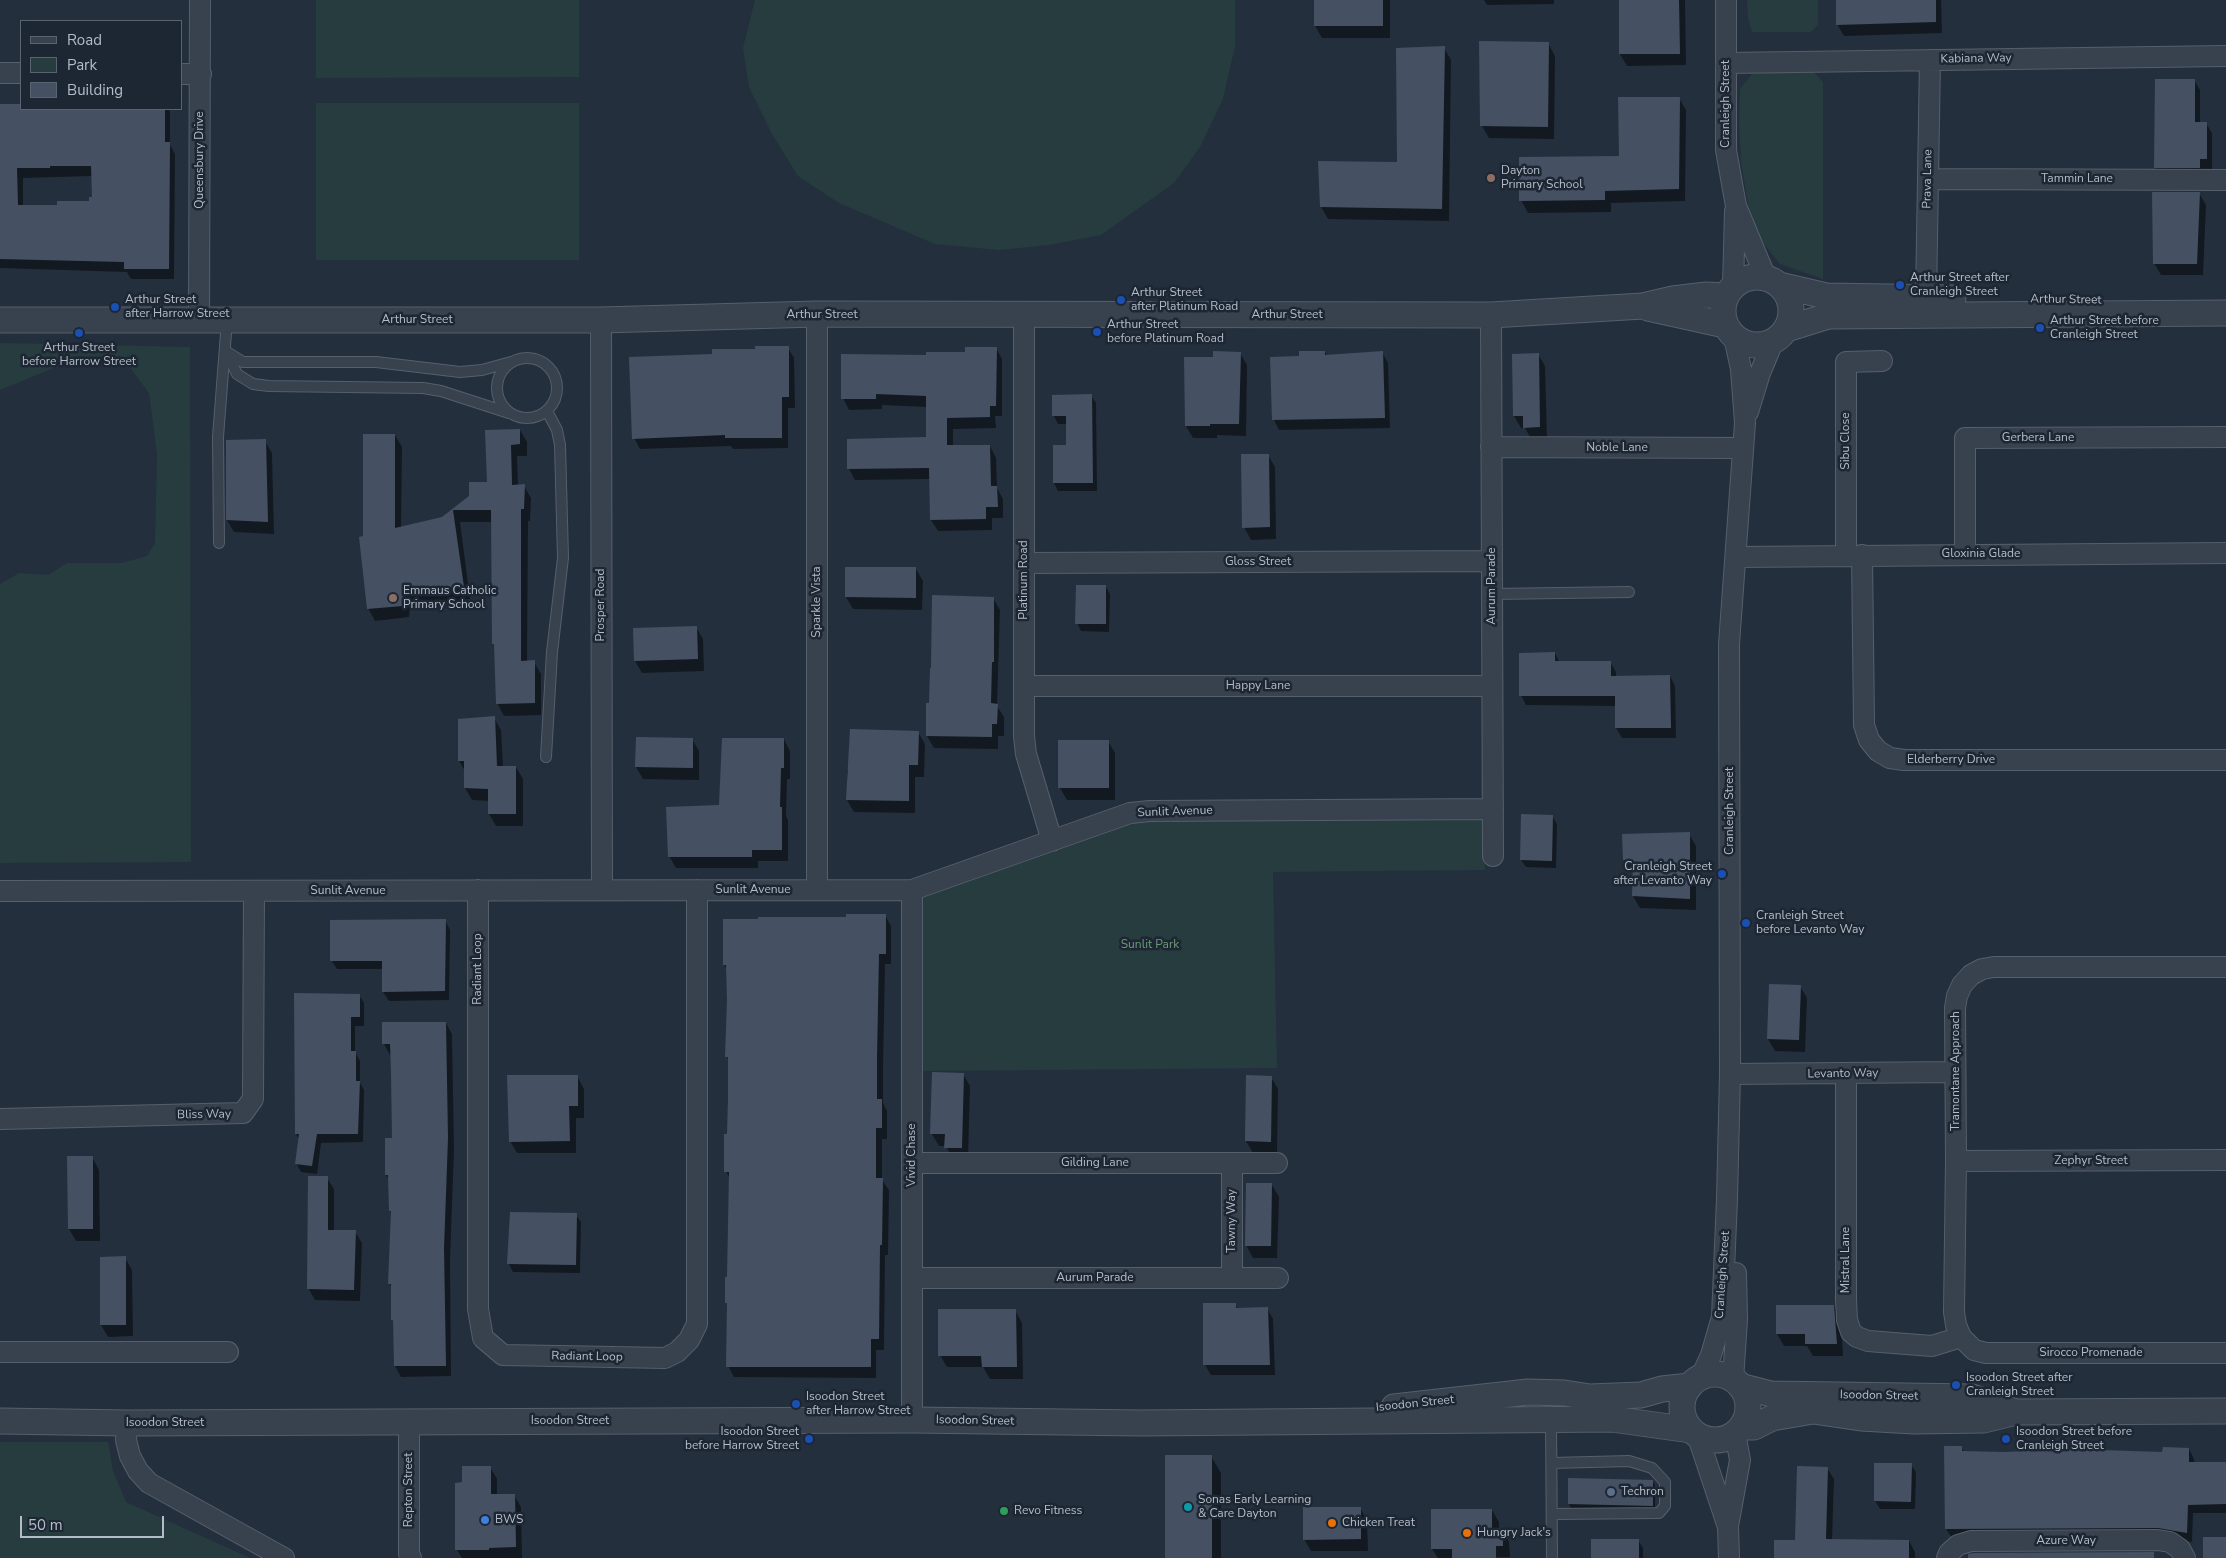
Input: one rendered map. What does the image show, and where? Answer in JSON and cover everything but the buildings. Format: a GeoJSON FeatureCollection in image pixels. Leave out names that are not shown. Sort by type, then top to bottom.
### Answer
{"type":"FeatureCollection","features":[{"type":"Feature","properties":{"kind":"street","name":"Queensbury Drive"},"geometry":{"type":"LineString","coordinates":[[200,0],[191,74],[200,320]]}},
{"type":"Feature","properties":{"kind":"street","name":"Cranleigh Street"},"geometry":{"type":"LineString","coordinates":[[1726,0],[1726,150],[1736,206],[1729,291]]}},
{"type":"Feature","properties":{"kind":"street","name":"Kabiana Way"},"geometry":{"type":"LineString","coordinates":[[1726,63],[2226,56]]}},
{"type":"Feature","properties":{"kind":"street","name":"Prava Lane"},"geometry":{"type":"LineString","coordinates":[[1926,298],[1930,60]]}},
{"type":"Feature","properties":{"kind":"street"},"geometry":{"type":"LineString","coordinates":[[0,73],[20,73]]}},
{"type":"Feature","properties":{"kind":"street","name":"Tammin Lane"},"geometry":{"type":"LineString","coordinates":[[1928,179],[2226,180]]}},
{"type":"Feature","properties":{"kind":"street","name":"Cranleigh Street"},"geometry":{"type":"LineString","coordinates":[[1736,206],[1773,281]]}},
{"type":"Feature","properties":{"kind":"street"},"geometry":{"type":"LineString","coordinates":[[1752,277],[1773,281],[1787,294],[1791,306],[1791,318],[1780,335],[1753,346],[1740,341],[1730,331],[1722,310],[1729,291],[1738,282],[1752,277]]}},
{"type":"Feature","properties":{"kind":"street","name":"Arthur Street"},"geometry":{"type":"LineString","coordinates":[[1773,281],[1826,296],[2140,301],[2215,313]]}},
{"type":"Feature","properties":{"kind":"street","name":"Arthur Street"},"geometry":{"type":"LineString","coordinates":[[0,320],[601,320],[817,314],[1491,315],[1643,306],[1673,299],[1729,291]]}},
{"type":"Feature","properties":{"kind":"street","name":"Arthur Street"},"geometry":{"type":"LineString","coordinates":[[1643,306],[1730,331]]}},
{"type":"Feature","properties":{"kind":"street","name":"Arthur Street"},"geometry":{"type":"LineString","coordinates":[[1780,335],[1828,316],[2215,313]]}},
{"type":"Feature","properties":{"kind":"street","name":"Sparkle Vista"},"geometry":{"type":"LineString","coordinates":[[817,314],[817,890]]}},
{"type":"Feature","properties":{"kind":"street","name":"Platinum Road"},"geometry":{"type":"LineString","coordinates":[[1024,315],[1024,736],[1026,754],[1052,841]]}},
{"type":"Feature","properties":{"kind":"street","name":"Aurum Parade"},"geometry":{"type":"LineString","coordinates":[[1491,315],[1493,856]]}},
{"type":"Feature","properties":{"kind":"street","name":"Prosper Road"},"geometry":{"type":"LineString","coordinates":[[601,320],[602,890]]}},
{"type":"Feature","properties":{"kind":"street","name":"Cranleigh Street"},"geometry":{"type":"LineString","coordinates":[[1730,331],[1741,369],[1745,423]]}},
{"type":"Feature","properties":{"kind":"street","name":"Cranleigh Street"},"geometry":{"type":"LineString","coordinates":[[1696,1382],[1711,1355],[1722,1317],[1728,1200],[1730,1074],[1729,644],[1737,557],[1742,448],[1745,423],[1760,373],[1780,335]]}},
{"type":"Feature","properties":{"kind":"street","name":"Sibu Close"},"geometry":{"type":"LineString","coordinates":[[1854,555],[1846,362],[1882,361]]}},
{"type":"Feature","properties":{"kind":"street","name":"Gerbera Lane"},"geometry":{"type":"LineString","coordinates":[[1965,554],[1965,438],[2226,437]]}},
{"type":"Feature","properties":{"kind":"street","name":"Noble Lane"},"geometry":{"type":"LineString","coordinates":[[1491,448],[1742,448]]}},
{"type":"Feature","properties":{"kind":"street","name":"Gloxinia Glade"},"geometry":{"type":"LineString","coordinates":[[1737,557],[2226,553]]}},
{"type":"Feature","properties":{"kind":"street","name":"Elderberry Drive"},"geometry":{"type":"LineString","coordinates":[[1854,555],[1864,725],[1869,740],[1878,751],[1890,758],[1904,760],[2226,760]]}},
{"type":"Feature","properties":{"kind":"street","name":"Gloss Street"},"geometry":{"type":"LineString","coordinates":[[1024,563],[1492,561]]}},
{"type":"Feature","properties":{"kind":"street","name":"Happy Lane"},"geometry":{"type":"LineString","coordinates":[[1024,686],[1492,686]]}},
{"type":"Feature","properties":{"kind":"street","name":"Sunlit Avenue"},"geometry":{"type":"LineString","coordinates":[[0,891],[912,890],[1130,813],[1150,811],[1493,809]]}},
{"type":"Feature","properties":{"kind":"street","name":"Radiant Loop"},"geometry":{"type":"LineString","coordinates":[[478,890],[478,1309],[483,1338],[503,1355],[665,1358],[677,1352],[689,1340],[697,1324],[697,890]]}},
{"type":"Feature","properties":{"kind":"street","name":"Vivid Chase"},"geometry":{"type":"LineString","coordinates":[[912,890],[912,1420]]}},
{"type":"Feature","properties":{"kind":"street","name":"Bliss Way"},"geometry":{"type":"LineString","coordinates":[[0,1119],[243,1113],[253,1099],[254,891]]}},
{"type":"Feature","properties":{"kind":"street","name":"Tramontane Approach"},"geometry":{"type":"LineString","coordinates":[[1961,1337],[1956,1325],[1954,1312],[1955,1072],[1957,996],[1962,984],[1971,975],[1982,969],[1994,967],[2226,967]]}},
{"type":"Feature","properties":{"kind":"street","name":"Levanto Way"},"geometry":{"type":"LineString","coordinates":[[1730,1074],[1955,1072]]}},
{"type":"Feature","properties":{"kind":"street","name":"Mistral Lane"},"geometry":{"type":"LineString","coordinates":[[1846,1074],[1846,1299],[1847,1320],[1851,1332],[1857,1337],[1868,1341],[1932,1346],[1961,1337]]}},
{"type":"Feature","properties":{"kind":"street","name":"Zephyr Street"},"geometry":{"type":"LineString","coordinates":[[1956,1161],[2226,1160]]}},
{"type":"Feature","properties":{"kind":"street","name":"Gilding Lane"},"geometry":{"type":"LineString","coordinates":[[912,1163],[1277,1163]]}},
{"type":"Feature","properties":{"kind":"street","name":"Tawny Way"},"geometry":{"type":"LineString","coordinates":[[1232,1163],[1232,1278]]}},
{"type":"Feature","properties":{"kind":"street","name":"Cranleigh Street"},"geometry":{"type":"LineString","coordinates":[[1728,1200],[1736,1244],[1737,1383]]}},
{"type":"Feature","properties":{"kind":"street","name":"Aurum Parade"},"geometry":{"type":"LineString","coordinates":[[912,1278],[1278,1278]]}},
{"type":"Feature","properties":{"kind":"street","name":"Sirocco Promenade"},"geometry":{"type":"LineString","coordinates":[[1961,1337],[1974,1350],[1986,1353],[2226,1353]]}},
{"type":"Feature","properties":{"kind":"street"},"geometry":{"type":"LineString","coordinates":[[0,1352],[228,1352]]}},
{"type":"Feature","properties":{"kind":"street","name":"Isoodon Street"},"geometry":{"type":"LineString","coordinates":[[1140,1423],[1284,1404],[1376,1409],[1528,1392],[1564,1393],[1590,1397],[1641,1394],[1696,1382],[1717,1374],[1737,1383],[1772,1394],[1972,1397],[2016,1412]]}},
{"type":"Feature","properties":{"kind":"street"},"geometry":{"type":"LineString","coordinates":[[1696,1382],[1682,1404],[1684,1418],[1694,1432],[1728,1526]]}},
{"type":"Feature","properties":{"kind":"street"},"geometry":{"type":"LineString","coordinates":[[1729,1558],[1728,1526],[1740,1460],[1738,1430],[1746,1419],[1748,1402],[1737,1383]]}},
{"type":"Feature","properties":{"kind":"street","name":"Isoodon Street"},"geometry":{"type":"LineString","coordinates":[[0,1421],[127,1423],[912,1420],[1140,1423],[1612,1419],[1694,1432],[1709,1439],[1718,1440],[1738,1430],[1754,1427],[1772,1418],[1813,1411],[1861,1418],[1914,1422],[1984,1420],[2016,1412],[2226,1411]]}},
{"type":"Feature","properties":{"kind":"street","name":"Repton Street"},"geometry":{"type":"LineString","coordinates":[[409,1422],[408,1554],[410,1558]]}},
{"type":"Feature","properties":{"kind":"street"},"geometry":{"type":"LineString","coordinates":[[127,1423],[126,1440],[130,1456],[138,1471],[149,1483],[284,1558]]}},
{"type":"Feature","properties":{"kind":"street","name":"Azure Way"},"geometry":{"type":"LineString","coordinates":[[1947,1558],[1949,1553],[1958,1545],[1971,1541],[2148,1540],[2170,1542],[2180,1549],[2185,1558]]}},
{"type":"Feature","properties":{"kind":"lane"},"geometry":{"type":"LineString","coordinates":[[219,543],[218,437],[227,320]]}},
{"type":"Feature","properties":{"kind":"lane"},"geometry":{"type":"LineString","coordinates":[[225,349],[243,362],[376,362],[460,372],[482,370],[530,358],[540,360],[554,374],[557,384],[556,394],[553,403],[546,411],[538,416],[528,418],[518,417],[441,391],[423,388],[269,386],[253,384],[237,374],[225,349]]}},
{"type":"Feature","properties":{"kind":"lane"},"geometry":{"type":"LineString","coordinates":[[509,413],[502,406],[496,387],[501,373],[511,362]]}},
{"type":"Feature","properties":{"kind":"lane"},"geometry":{"type":"LineString","coordinates":[[546,411],[557,430],[560,445],[563,558],[552,652],[546,757]]}},
{"type":"Feature","properties":{"kind":"lane"},"geometry":{"type":"LineString","coordinates":[[1492,594],[1629,592]]}},
{"type":"Feature","properties":{"kind":"lane"},"geometry":{"type":"LineString","coordinates":[[1551,1420],[1552,1558]]}},
{"type":"Feature","properties":{"kind":"lane"},"geometry":{"type":"LineString","coordinates":[[1552,1463],[1629,1462],[1652,1468],[1665,1482],[1665,1506],[1659,1513],[1552,1514]]}},
{"type":"Feature","properties":{"kind":"green space"},"geometry":{"type":"Polygon","coordinates":[[[316,0],[579,0],[579,77],[316,78],[316,0]]]}},
{"type":"Feature","properties":{"kind":"green space"},"geometry":{"type":"Polygon","coordinates":[[[755,0],[1235,0],[1235,46],[1223,99],[1200,147],[1174,183],[1101,235],[1049,245],[999,250],[935,244],[839,203],[798,176],[772,134],[749,87],[743,48],[755,0]]]}},
{"type":"Feature","properties":{"kind":"green space"},"geometry":{"type":"Polygon","coordinates":[[[1747,0],[1818,0],[1818,25],[1811,32],[1752,32],[1748,18],[1747,0]]]}},
{"type":"Feature","properties":{"kind":"green space"},"geometry":{"type":"Polygon","coordinates":[[[1812,70],[1823,82],[1823,279],[1780,264],[1760,239],[1749,209],[1741,162],[1739,124],[1740,89],[1752,74],[1763,71],[1812,70]]]}},
{"type":"Feature","properties":{"kind":"green space"},"geometry":{"type":"Polygon","coordinates":[[[316,103],[579,103],[579,260],[316,260],[316,103]]]}},
{"type":"Feature","properties":{"kind":"green space"},"geometry":{"type":"Polygon","coordinates":[[[0,343],[190,347],[191,862],[0,863],[0,584],[19,573],[48,575],[67,563],[122,563],[147,556],[155,543],[157,454],[149,393],[131,369],[105,360],[73,360],[0,390],[0,343]]]}},
{"type":"Feature","properties":{"kind":"green space","name":"Sunlit Park"},"geometry":{"type":"Polygon","coordinates":[[[1484,816],[1485,870],[1273,872],[1277,1068],[922,1071],[923,897],[1130,819],[1484,816]]]}},
{"type":"Feature","properties":{"kind":"green space"},"geometry":{"type":"Polygon","coordinates":[[[0,1442],[108,1442],[113,1471],[126,1502],[250,1558],[0,1558],[0,1442]]]}},
{"type":"Feature","properties":{"kind":"place","name":"Dayton Primary School"},"geometry":{"type":"Point","coordinates":[1491,178]}},
{"type":"Feature","properties":{"kind":"place","name":"Arthur Street after Cranleigh Street"},"geometry":{"type":"Point","coordinates":[1900,285]}},
{"type":"Feature","properties":{"kind":"place","name":"Arthur Street after Platinum Road"},"geometry":{"type":"Point","coordinates":[1121,300]}},
{"type":"Feature","properties":{"kind":"place","name":"Arthur Street after Harrow Street"},"geometry":{"type":"Point","coordinates":[115,307]}},
{"type":"Feature","properties":{"kind":"place","name":"Arthur Street before Cranleigh Street"},"geometry":{"type":"Point","coordinates":[2040,328]}},
{"type":"Feature","properties":{"kind":"place","name":"Arthur Street before Platinum Road"},"geometry":{"type":"Point","coordinates":[1097,332]}},
{"type":"Feature","properties":{"kind":"place","name":"Arthur Street before Harrow Street"},"geometry":{"type":"Point","coordinates":[79,333]}},
{"type":"Feature","properties":{"kind":"place","name":"Emmaus Catholic Primary School"},"geometry":{"type":"Point","coordinates":[393,598]}},
{"type":"Feature","properties":{"kind":"place","name":"Cranleigh Street after Levanto Way"},"geometry":{"type":"Point","coordinates":[1722,874]}},
{"type":"Feature","properties":{"kind":"place","name":"Cranleigh Street before Levanto Way"},"geometry":{"type":"Point","coordinates":[1746,923]}},
{"type":"Feature","properties":{"kind":"place","name":"Isoodon Street after Cranleigh Street"},"geometry":{"type":"Point","coordinates":[1956,1385]}},
{"type":"Feature","properties":{"kind":"place","name":"Isoodon Street after Harrow Street"},"geometry":{"type":"Point","coordinates":[796,1404]}},
{"type":"Feature","properties":{"kind":"place","name":"Isoodon Street before Harrow Street"},"geometry":{"type":"Point","coordinates":[809,1439]}},
{"type":"Feature","properties":{"kind":"place","name":"Isoodon Street before Cranleigh Street"},"geometry":{"type":"Point","coordinates":[2006,1439]}},
{"type":"Feature","properties":{"kind":"place","name":"Techron"},"geometry":{"type":"Point","coordinates":[1611,1492]}},
{"type":"Feature","properties":{"kind":"place","name":"Sonas Early Learning & Care Dayton"},"geometry":{"type":"Point","coordinates":[1188,1507]}},
{"type":"Feature","properties":{"kind":"place","name":"Revo Fitness"},"geometry":{"type":"Point","coordinates":[1004,1511]}},
{"type":"Feature","properties":{"kind":"place","name":"BWS"},"geometry":{"type":"Point","coordinates":[485,1520]}},
{"type":"Feature","properties":{"kind":"place","name":"Chicken Treat"},"geometry":{"type":"Point","coordinates":[1332,1523]}},
{"type":"Feature","properties":{"kind":"place","name":"Hungry Jack's"},"geometry":{"type":"Point","coordinates":[1467,1533]}}]}
